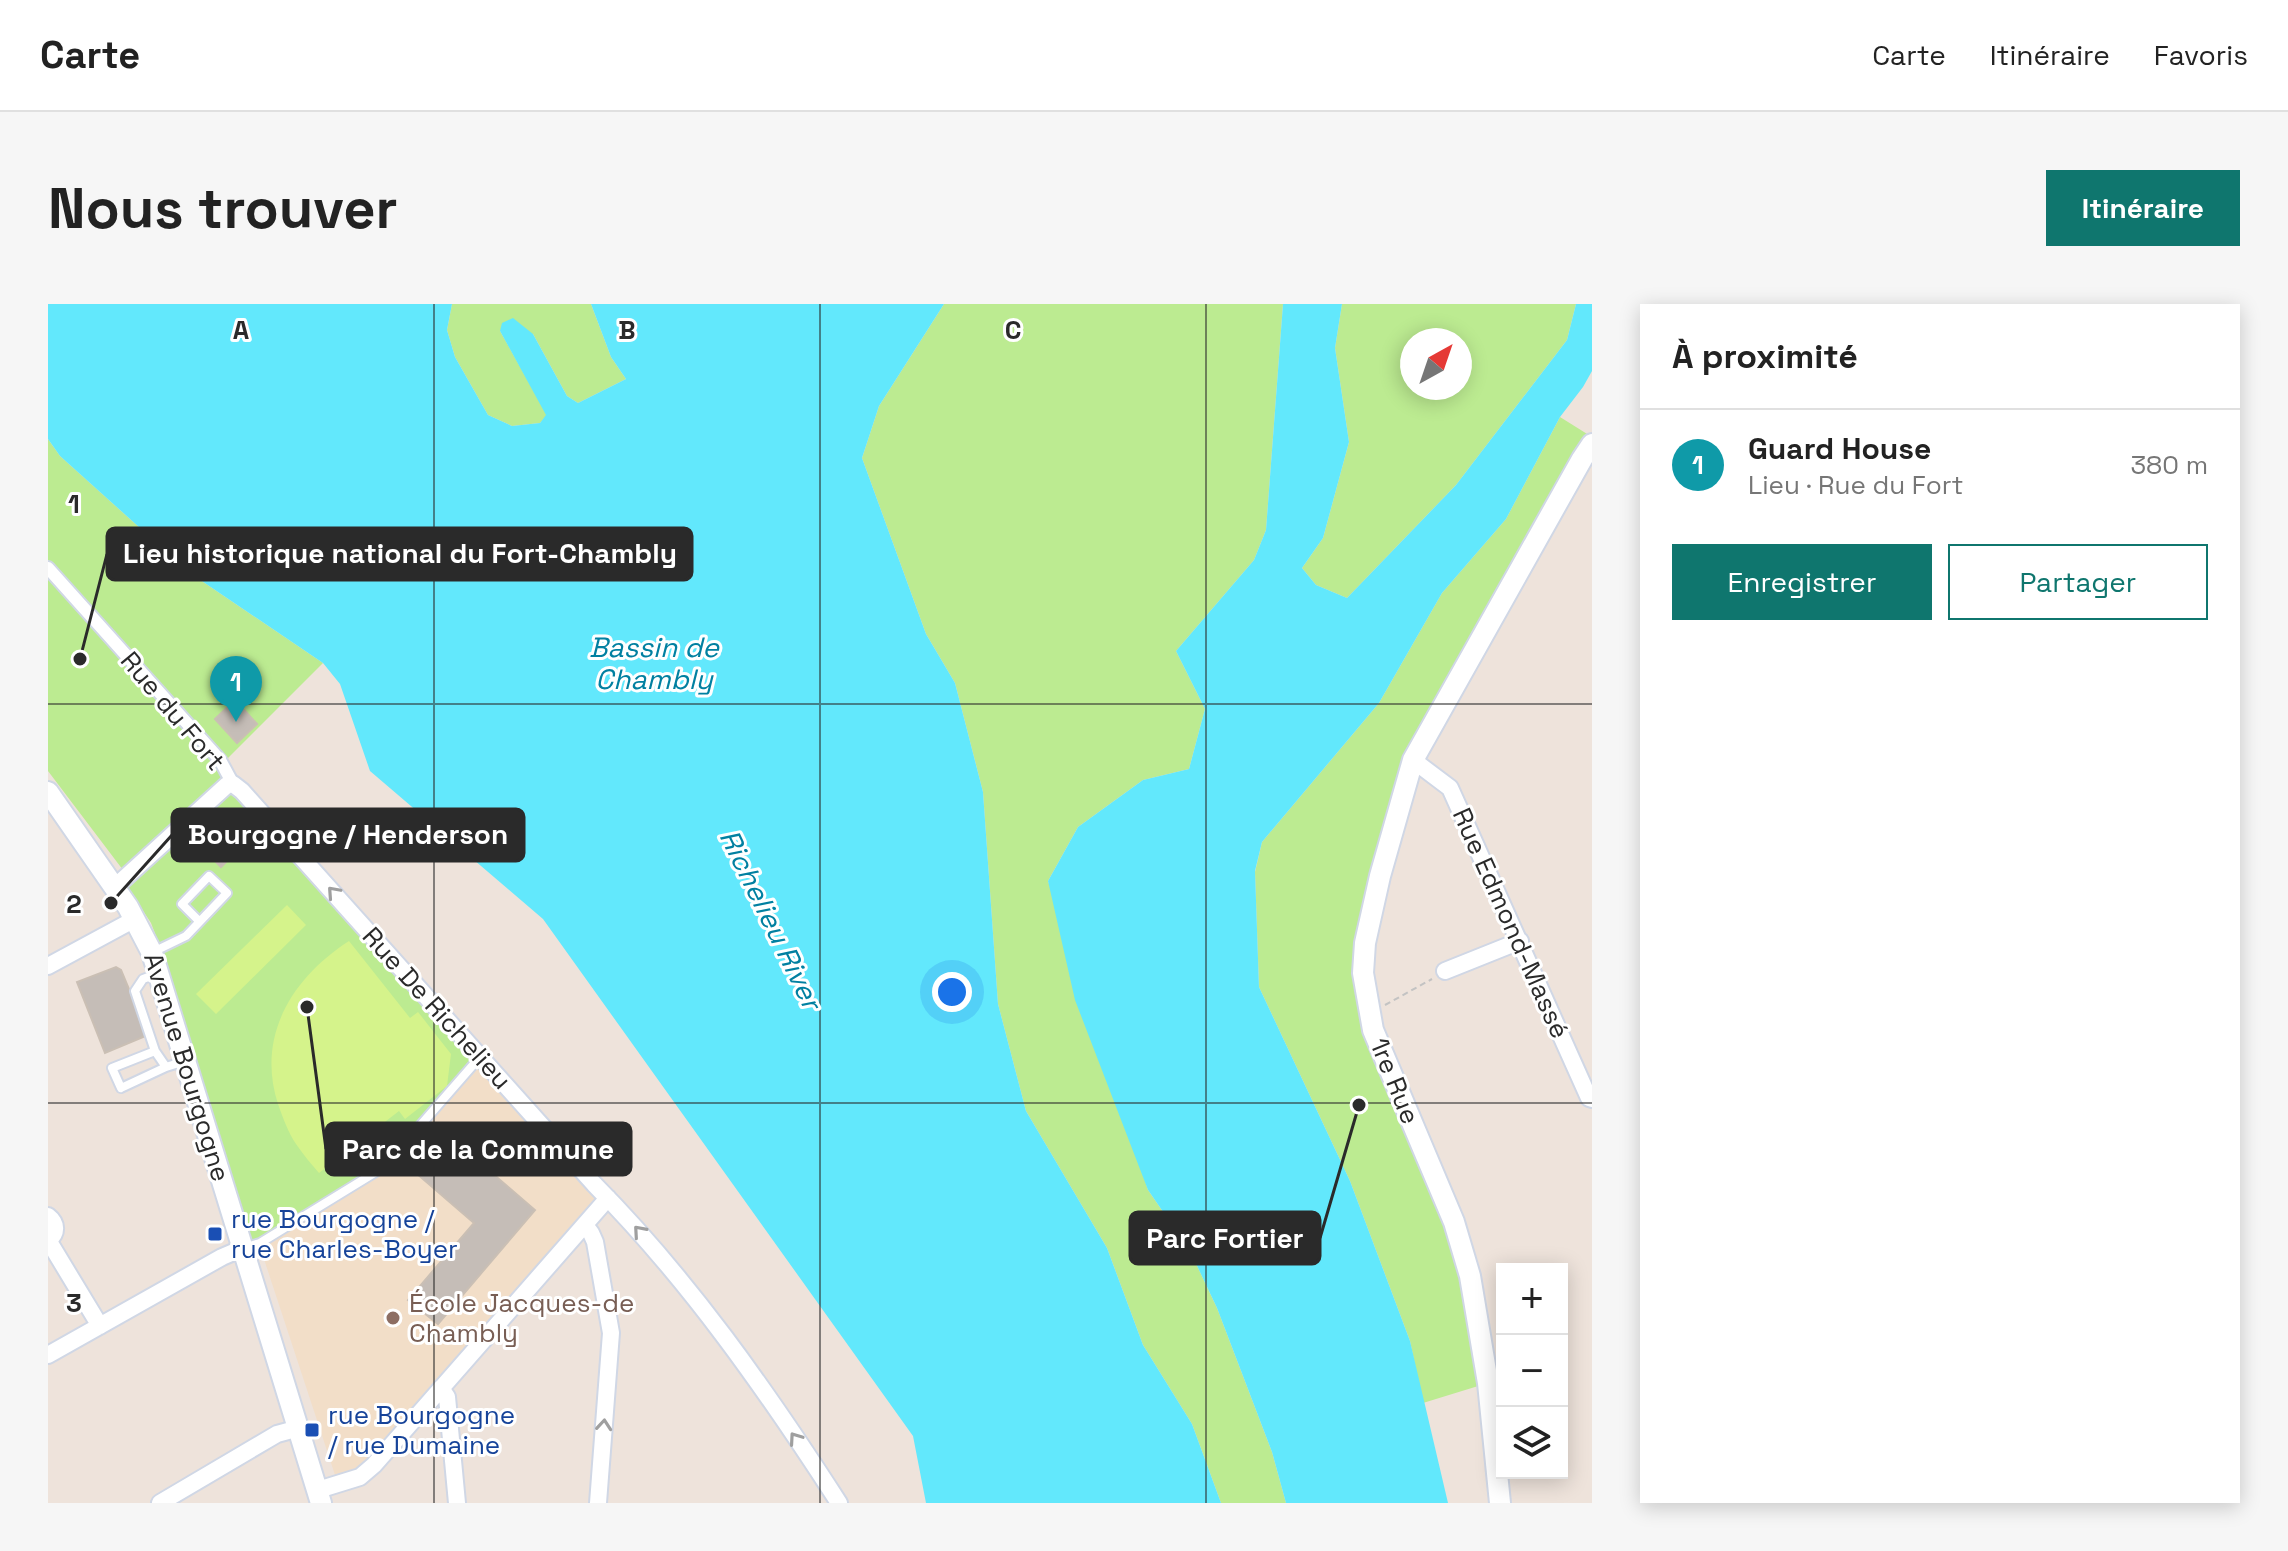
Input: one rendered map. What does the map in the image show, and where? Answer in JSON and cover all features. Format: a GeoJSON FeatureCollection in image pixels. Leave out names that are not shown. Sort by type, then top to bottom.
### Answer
{"type":"FeatureCollection","features":[{"type":"Feature","properties":{"kind":"street","name":"1re Rue"},"geometry":{"type":"LineString","coordinates":[[1500,1503],[1488,1383],[1470,1276],[1454,1222],[1373,1030],[1363,973],[1365,943],[1380,876],[1413,760],[1592,444]]}},
{"type":"Feature","properties":{"kind":"street","name":"Rue du Fort"},"geometry":{"type":"LineString","coordinates":[[48,568],[220,760],[233,784]]}},
{"type":"Feature","properties":{"kind":"street","name":"Rue Edmond-Massé"},"geometry":{"type":"LineString","coordinates":[[1413,760],[1450,788],[1592,1099]]}},
{"type":"Feature","properties":{"kind":"street"},"geometry":{"type":"LineString","coordinates":[[115,887],[227,785],[233,784]]}},
{"type":"Feature","properties":{"kind":"street","name":"Rue De Richelieu"},"geometry":{"type":"LineString","coordinates":[[233,784],[624,1213],[718,1326],[839,1503]]}},
{"type":"Feature","properties":{"kind":"street","name":"Avenue Bourgogne"},"geometry":{"type":"LineString","coordinates":[[48,792],[115,887],[152,953],[319,1497]]}},
{"type":"Feature","properties":{"kind":"street"},"geometry":{"type":"LineString","coordinates":[[48,966],[135,919]]}},
{"type":"Feature","properties":{"kind":"street"},"geometry":{"type":"LineString","coordinates":[[1445,971],[1520,941]]}},
{"type":"Feature","properties":{"kind":"street"},"geometry":{"type":"LineString","coordinates":[[319,1497],[367,1471],[608,1198]]}},
{"type":"Feature","properties":{"kind":"street"},"geometry":{"type":"LineString","coordinates":[[48,1216],[56,1229],[48,1240],[100,1326]]}},
{"type":"Feature","properties":{"kind":"street"},"geometry":{"type":"LineString","coordinates":[[585,1225],[595,1242],[611,1329],[598,1503]]}},
{"type":"Feature","properties":{"kind":"street"},"geometry":{"type":"LineString","coordinates":[[48,1355],[243,1248]]}},
{"type":"Feature","properties":{"kind":"street"},"geometry":{"type":"LineString","coordinates":[[441,1388],[447,1397],[457,1503]]}},
{"type":"Feature","properties":{"kind":"street"},"geometry":{"type":"LineString","coordinates":[[160,1503],[277,1434],[299,1428]]}},
{"type":"Feature","properties":{"kind":"lane"},"geometry":{"type":"LineString","coordinates":[[152,953],[186,936],[227,893],[209,876],[182,904],[199,921]]}},
{"type":"Feature","properties":{"kind":"lane"},"geometry":{"type":"LineString","coordinates":[[159,973],[143,979],[135,991],[155,1051],[166,1067]]}},
{"type":"Feature","properties":{"kind":"lane"},"geometry":{"type":"LineString","coordinates":[[155,1051],[112,1068],[121,1088],[186,1061]]}},
{"type":"Feature","properties":{"kind":"lane"},"geometry":{"type":"LineString","coordinates":[[243,1248],[260,1243],[384,1167],[481,1057]]}},
{"type":"Feature","properties":{"kind":"path"},"geometry":{"type":"LineString","coordinates":[[1370,1013],[1445,971]]}},
{"type":"Feature","properties":{"kind":"shaded area","name":"École Jacques-de Chambly"},"geometry":{"type":"Polygon","coordinates":[[[480,1066],[604,1203],[367,1470],[336,1478],[260,1247],[384,1170],[480,1066]]]}},
{"type":"Feature","properties":{"kind":"green space"},"geometry":{"type":"Polygon","coordinates":[[[452,304],[591,304],[611,357],[626,379],[578,403],[567,396],[533,334],[500,331],[547,415],[540,423],[512,426],[488,415],[455,357],[447,330],[452,304]]]}},
{"type":"Feature","properties":{"kind":"green space"},"geometry":{"type":"Polygon","coordinates":[[[944,304],[1283,304],[1266,530],[1254,560],[1176,651],[1205,709],[1189,769],[1143,780],[1078,827],[1048,881],[1148,1190],[1190,1251],[1217,1308],[1272,1452],[1286,1503],[1221,1503],[1192,1424],[1143,1345],[1107,1248],[1026,1111],[998,1004],[983,792],[955,683],[926,634],[862,458],[879,406],[944,304]]]}},
{"type":"Feature","properties":{"kind":"green space"},"geometry":{"type":"Polygon","coordinates":[[[1342,304],[1576,304],[1567,340],[1456,485],[1347,598],[1316,585],[1302,568],[1323,538],[1349,442],[1335,348],[1342,304]]]}},
{"type":"Feature","properties":{"kind":"green space"},"geometry":{"type":"Polygon","coordinates":[[[1560,417],[1592,437],[1422,741],[1363,973],[1454,1222],[1488,1383],[1423,1403],[1410,1341],[1350,1181],[1259,987],[1255,872],[1262,842],[1379,703],[1442,593],[1506,519],[1560,417]]]}},
{"type":"Feature","properties":{"kind":"green space"},"geometry":{"type":"Polygon","coordinates":[[[48,439],[60,456],[190,573],[323,663],[228,758],[231,773],[123,870],[48,771],[48,439]]]}},
{"type":"Feature","properties":{"kind":"green space"},"geometry":{"type":"Polygon","coordinates":[[[227,785],[481,1057],[384,1167],[252,1245],[159,944],[151,923],[123,880],[227,785]]]}},
{"type":"Feature","properties":{"kind":"green space"},"geometry":{"type":"Polygon","coordinates":[[[287,905],[306,925],[216,1014],[196,994],[287,905]]]}},
{"type":"Feature","properties":{"kind":"green space"},"geometry":{"type":"Polygon","coordinates":[[[349,941],[410,1018],[418,1012],[451,1054],[447,1086],[405,1119],[399,1111],[319,1173],[296,1144],[284,1120],[272,1079],[272,1055],[276,1032],[296,991],[329,956],[349,941]]]}},
{"type":"Feature","properties":{"kind":"water","name":"Bassin de Chambly"},"geometry":{"type":"Polygon","coordinates":[[[48,304],[452,304],[447,330],[455,357],[488,415],[512,426],[540,423],[546,415],[500,331],[502,323],[513,318],[533,334],[567,396],[578,403],[626,379],[611,357],[591,304],[944,304],[879,406],[862,458],[926,634],[955,683],[983,792],[998,1004],[1026,1111],[1107,1248],[1143,1345],[1192,1424],[1221,1503],[926,1503],[913,1436],[543,919],[370,771],[340,684],[323,663],[190,573],[60,456],[48,439],[48,304]]]}},
{"type":"Feature","properties":{"kind":"water"},"geometry":{"type":"Polygon","coordinates":[[[1283,304],[1342,304],[1335,348],[1349,442],[1323,538],[1302,568],[1316,585],[1347,598],[1456,485],[1567,340],[1576,304],[1592,304],[1592,371],[1560,417],[1506,519],[1442,593],[1379,703],[1262,842],[1255,871],[1259,987],[1350,1181],[1410,1341],[1448,1503],[1286,1503],[1272,1452],[1217,1308],[1190,1251],[1148,1190],[1075,1000],[1048,881],[1078,827],[1143,780],[1189,769],[1205,709],[1176,651],[1254,560],[1266,530],[1283,304]]]}},
{"type":"Feature","properties":{"kind":"building"},"geometry":{"type":"Polygon","coordinates":[[[235,700],[257,724],[237,743],[215,719],[235,700]]]}},
{"type":"Feature","properties":{"kind":"building"},"geometry":{"type":"Polygon","coordinates":[[[215,838],[233,855],[221,867],[204,850],[215,838]]]}},
{"type":"Feature","properties":{"kind":"building"},"geometry":{"type":"Polygon","coordinates":[[[116,967],[121,970],[148,1035],[105,1053],[77,982],[116,967]]]}},
{"type":"Feature","properties":{"kind":"building"},"geometry":{"type":"Polygon","coordinates":[[[434,1123],[535,1210],[438,1324],[408,1300],[474,1223],[402,1161],[434,1123]]]}},
{"type":"Feature","properties":{"kind":"place","name":"Lieu historique national du Fort-Chambly"},"geometry":{"type":"Point","coordinates":[80,659]}},
{"type":"Feature","properties":{"kind":"place","name":"Guard House"},"geometry":{"type":"Point","coordinates":[236,722]}},
{"type":"Feature","properties":{"kind":"place","name":"Bourgogne / Henderson"},"geometry":{"type":"Point","coordinates":[111,903]}},
{"type":"Feature","properties":{"kind":"place","name":"Parc de la Commune"},"geometry":{"type":"Point","coordinates":[307,1007]}},
{"type":"Feature","properties":{"kind":"place","name":"Parc Fortier"},"geometry":{"type":"Point","coordinates":[1359,1105]}},
{"type":"Feature","properties":{"kind":"place","name":"rue Bourgogne / rue Charles-Boyer"},"geometry":{"type":"Point","coordinates":[215,1234]}},
{"type":"Feature","properties":{"kind":"place","name":"École Jacques-de Chambly"},"geometry":{"type":"Point","coordinates":[393,1318]}},
{"type":"Feature","properties":{"kind":"place","name":"rue Bourgogne / rue Dumaine"},"geometry":{"type":"Point","coordinates":[312,1430]}},
{"type":"Feature","properties":{"kind":"water label","name":"Richelieu River"},"geometry":{"type":"Point","coordinates":[771,919]}}]}
